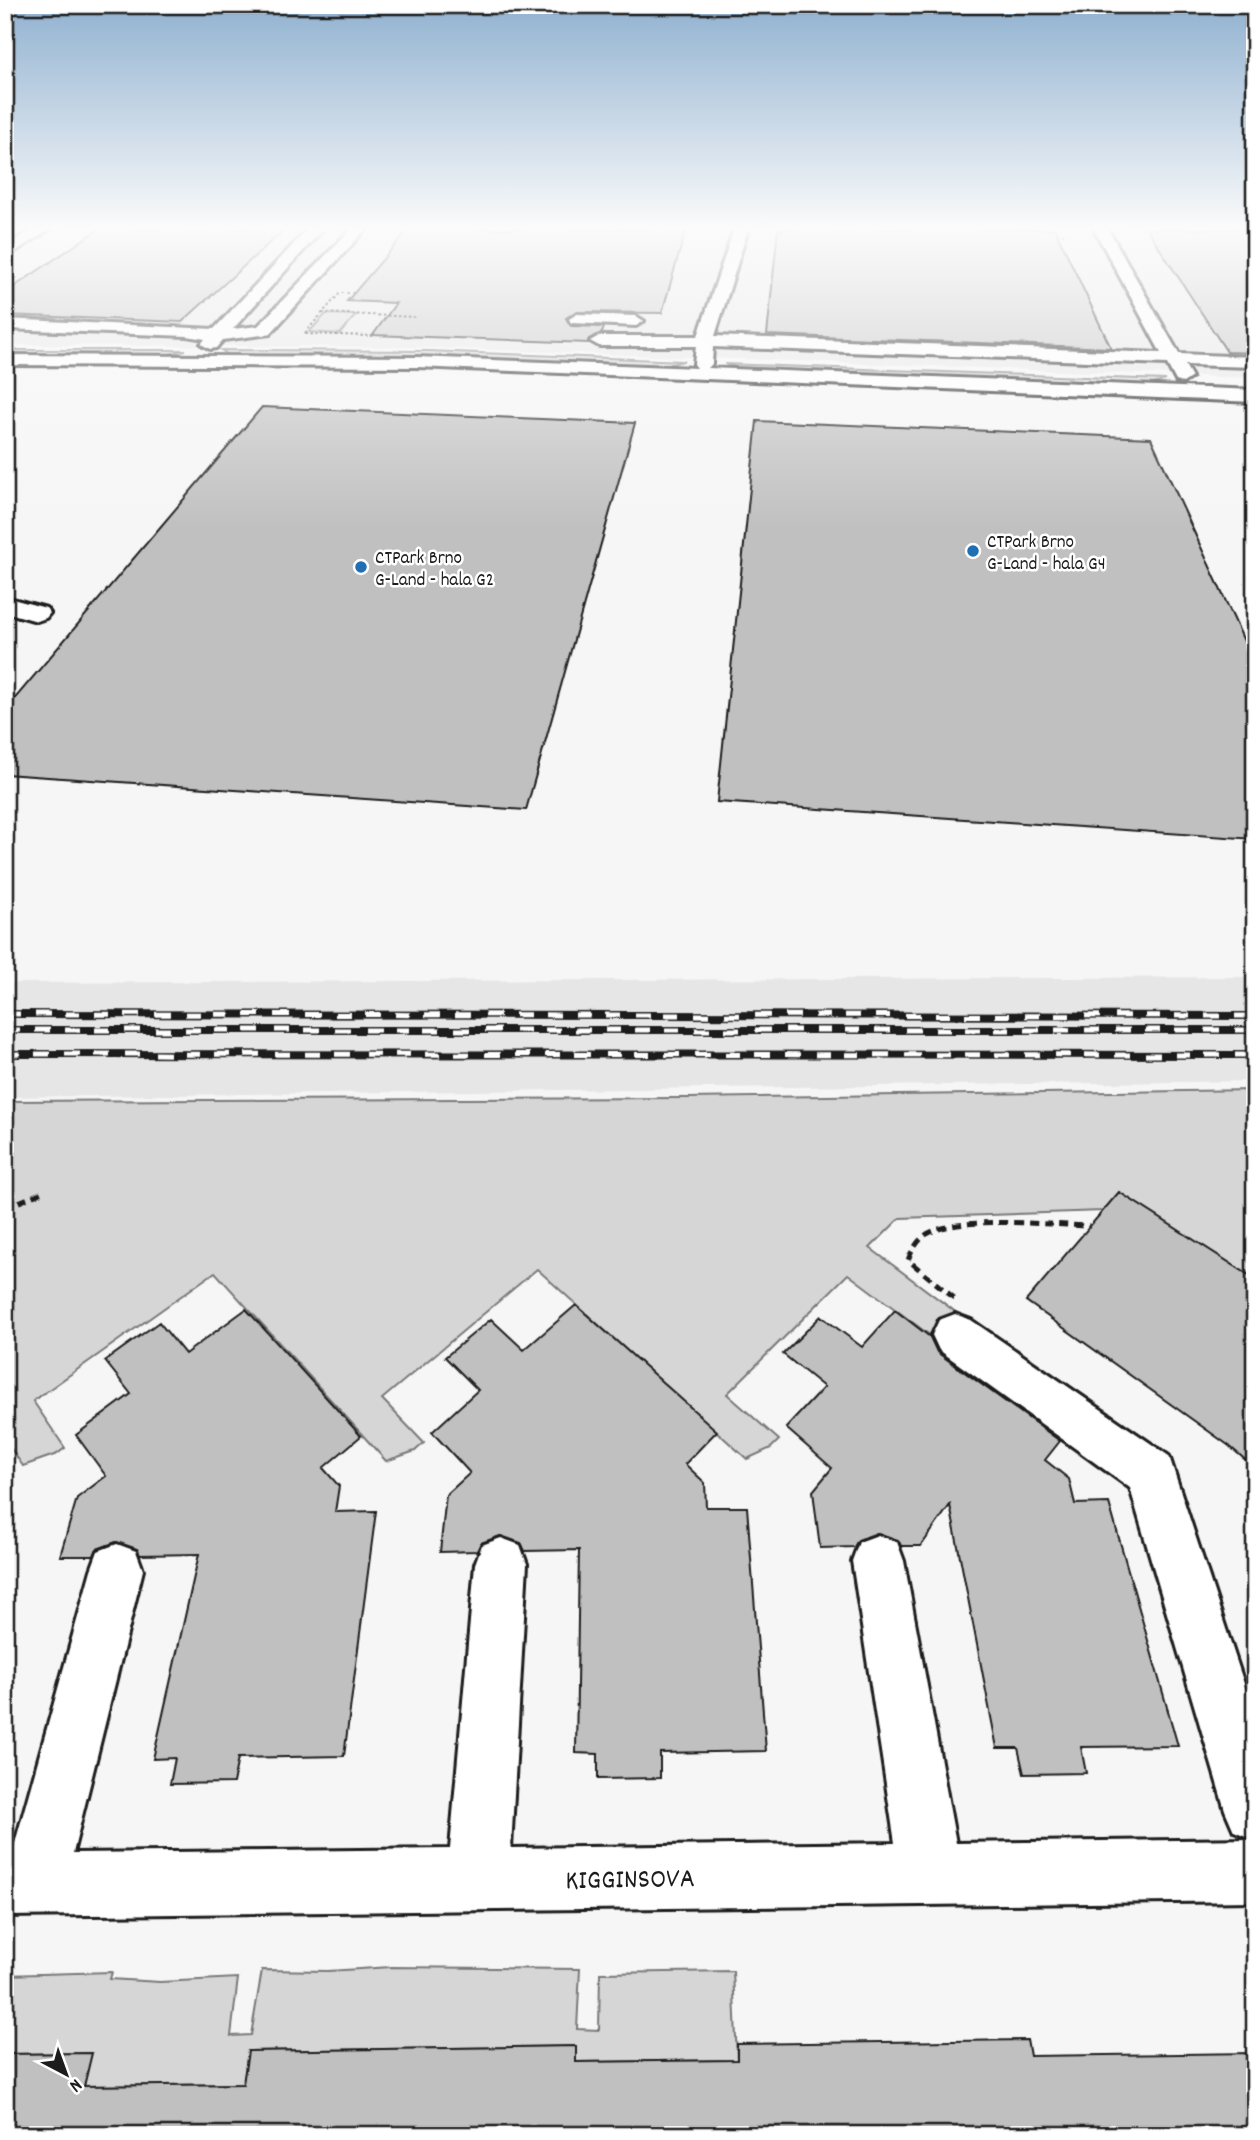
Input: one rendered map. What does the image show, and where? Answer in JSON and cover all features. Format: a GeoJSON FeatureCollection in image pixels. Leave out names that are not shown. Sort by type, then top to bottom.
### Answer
{"type":"FeatureCollection","features":[{"type":"Feature","properties":{"kind":"street"},"geometry":{"type":"LineString","coordinates":[[132,329],[187,331],[217,336],[265,329]]}},
{"type":"Feature","properties":{"kind":"street"},"geometry":{"type":"LineString","coordinates":[[194,361],[224,329]]}},
{"type":"Feature","properties":{"kind":"street"},"geometry":{"type":"LineString","coordinates":[[650,329],[648,336],[653,339]]}},
{"type":"Feature","properties":{"kind":"street"},"geometry":{"type":"LineString","coordinates":[[702,373],[709,329]]}},
{"type":"Feature","properties":{"kind":"street"},"geometry":{"type":"LineString","coordinates":[[1156,329],[1192,394]]}},
{"type":"Feature","properties":{"kind":"street"},"geometry":{"type":"LineString","coordinates":[[599,341],[653,339],[1255,362]]}},
{"type":"Feature","properties":{"kind":"street"},"geometry":{"type":"LineString","coordinates":[[5,360],[417,362],[1255,396]]}},
{"type":"Feature","properties":{"kind":"street"},"geometry":{"type":"LineString","coordinates":[[5,604],[37,613]]}},
{"type":"Feature","properties":{"kind":"street"},"geometry":{"type":"LineString","coordinates":[[955,1335],[1151,1473],[1255,1810]]}},
{"type":"Feature","properties":{"kind":"street"},"geometry":{"type":"LineString","coordinates":[[878,1561],[931,1874]]}},
{"type":"Feature","properties":{"kind":"street"},"geometry":{"type":"LineString","coordinates":[[478,1879],[500,1564]]}},
{"type":"Feature","properties":{"kind":"street"},"geometry":{"type":"LineString","coordinates":[[20,1885],[117,1570]]}},
{"type":"Feature","properties":{"kind":"street","name":"KIGGINSOVA"},"geometry":{"type":"LineString","coordinates":[[20,1885],[1255,1870]]}},
{"type":"Feature","properties":{"kind":"path"},"geometry":{"type":"LineString","coordinates":[[309,329],[304,334],[384,337]]}},
{"type":"Feature","properties":{"kind":"path"},"geometry":{"type":"LineString","coordinates":[[5,1208],[45,1191]]}},
{"type":"Feature","properties":{"kind":"path"},"geometry":{"type":"LineString","coordinates":[[955,1335],[968,1309],[908,1259],[913,1246],[929,1232],[954,1225],[1090,1226]]}},
{"type":"Feature","properties":{"kind":"shaded area"},"geometry":{"type":"Polygon","coordinates":[[[5,329],[1255,329],[1255,378],[410,347],[5,345],[5,329]]]}},
{"type":"Feature","properties":{"kind":"shaded area"},"geometry":{"type":"Polygon","coordinates":[[[312,329],[344,329],[340,334],[309,332],[312,329]]]}},
{"type":"Feature","properties":{"kind":"shaded area"},"geometry":{"type":"Polygon","coordinates":[[[5,350],[186,350],[157,357],[5,356],[5,350]]]}},
{"type":"Feature","properties":{"kind":"shaded area"},"geometry":{"type":"Polygon","coordinates":[[[221,350],[428,351],[684,361],[657,367],[242,357],[229,355],[221,350]]]}},
{"type":"Feature","properties":{"kind":"shaded area"},"geometry":{"type":"Polygon","coordinates":[[[725,364],[1166,380],[1147,386],[745,370],[725,364]]]}},
{"type":"Feature","properties":{"kind":"shaded area"},"geometry":{"type":"Polygon","coordinates":[[[1255,977],[1255,1081],[5,1097],[5,983],[1255,977]]]}},
{"type":"Feature","properties":{"kind":"shaded area"},"geometry":{"type":"Polygon","coordinates":[[[1255,1090],[1255,1279],[1119,1192],[1103,1211],[900,1218],[870,1248],[961,1316],[939,1342],[848,1274],[727,1394],[779,1440],[771,1448],[747,1459],[537,1269],[382,1399],[424,1443],[415,1451],[386,1461],[215,1272],[33,1401],[65,1448],[57,1454],[23,1466],[5,1440],[5,1101],[688,1098],[1255,1090]]]}},
{"type":"Feature","properties":{"kind":"shaded area"},"geometry":{"type":"Polygon","coordinates":[[[391,1967],[580,1969],[577,2029],[599,2030],[600,1973],[733,1971],[737,2060],[576,2062],[576,2046],[249,2051],[243,2084],[84,2086],[91,2053],[5,2054],[5,1975],[112,1972],[110,1979],[160,1982],[238,1978],[231,2036],[251,2035],[262,1970],[328,1971],[391,1967]]]}},
{"type":"Feature","properties":{"kind":"building"},"geometry":{"type":"Polygon","coordinates":[[[377,329],[603,329],[602,333],[589,339],[589,343],[373,335],[377,329]]]}},
{"type":"Feature","properties":{"kind":"building"},"geometry":{"type":"Polygon","coordinates":[[[768,329],[1102,329],[1111,348],[767,335],[768,329]]]}},
{"type":"Feature","properties":{"kind":"building"},"geometry":{"type":"Polygon","coordinates":[[[1212,329],[1255,329],[1255,353],[1227,352],[1212,329]]]}},
{"type":"Feature","properties":{"kind":"building","name":"CTPark Brno G-Land - hala G2"},"geometry":{"type":"Polygon","coordinates":[[[262,407],[635,423],[526,810],[5,774],[5,710],[262,407]]]}},
{"type":"Feature","properties":{"kind":"building","name":"CTPark Brno G-Land - hala G4"},"geometry":{"type":"Polygon","coordinates":[[[757,421],[1151,438],[1255,665],[1255,839],[717,802],[757,421]]]}},
{"type":"Feature","properties":{"kind":"building"},"geometry":{"type":"Polygon","coordinates":[[[1119,1192],[1255,1279],[1255,1468],[1228,1445],[1026,1301],[1119,1192]]]}},
{"type":"Feature","properties":{"kind":"building"},"geometry":{"type":"Polygon","coordinates":[[[576,1305],[717,1431],[685,1464],[705,1483],[706,1507],[747,1507],[766,1751],[660,1753],[660,1778],[598,1779],[598,1754],[576,1753],[579,1550],[525,1551],[521,1543],[500,1536],[481,1543],[477,1551],[440,1552],[446,1495],[470,1473],[432,1432],[478,1390],[445,1357],[491,1319],[524,1350],[576,1305]]]}},
{"type":"Feature","properties":{"kind":"building"},"geometry":{"type":"Polygon","coordinates":[[[246,1309],[361,1436],[323,1468],[339,1486],[335,1512],[376,1511],[344,1756],[238,1758],[233,1783],[170,1784],[175,1758],[153,1759],[199,1554],[140,1555],[137,1549],[116,1542],[97,1549],[94,1556],[60,1556],[77,1498],[106,1476],[76,1435],[131,1394],[105,1361],[159,1322],[185,1354],[246,1309]]]}},
{"type":"Feature","properties":{"kind":"building"},"geometry":{"type":"Polygon","coordinates":[[[895,1310],[930,1337],[937,1352],[1060,1441],[1045,1460],[1069,1479],[1075,1504],[1109,1503],[1178,1746],[1081,1747],[1086,1773],[1024,1774],[1018,1748],[997,1748],[950,1505],[921,1546],[901,1546],[898,1540],[877,1533],[858,1540],[854,1547],[820,1548],[813,1491],[832,1468],[786,1428],[824,1387],[783,1354],[821,1316],[862,1347],[895,1310]]]}},
{"type":"Feature","properties":{"kind":"building"},"geometry":{"type":"Polygon","coordinates":[[[1027,2040],[1030,2056],[1255,2053],[1255,2135],[5,2135],[5,2054],[92,2053],[84,2086],[243,2084],[248,2051],[576,2046],[576,2062],[737,2060],[737,2044],[1027,2040]]]}},
{"type":"Feature","properties":{"kind":"railway"},"geometry":{"type":"LineString","coordinates":[[5,1014],[1255,1016]]}},
{"type":"Feature","properties":{"kind":"railway"},"geometry":{"type":"LineString","coordinates":[[5,1030],[1255,1030]]}},
{"type":"Feature","properties":{"kind":"railway"},"geometry":{"type":"LineString","coordinates":[[5,1054],[1255,1055]]}},
{"type":"Feature","properties":{"kind":"place","name":"CTPark Brno G-Land - hala G4"},"geometry":{"type":"Point","coordinates":[973,551]}},
{"type":"Feature","properties":{"kind":"place","name":"CTPark Brno G-Land - hala G2"},"geometry":{"type":"Point","coordinates":[361,567]}}]}
